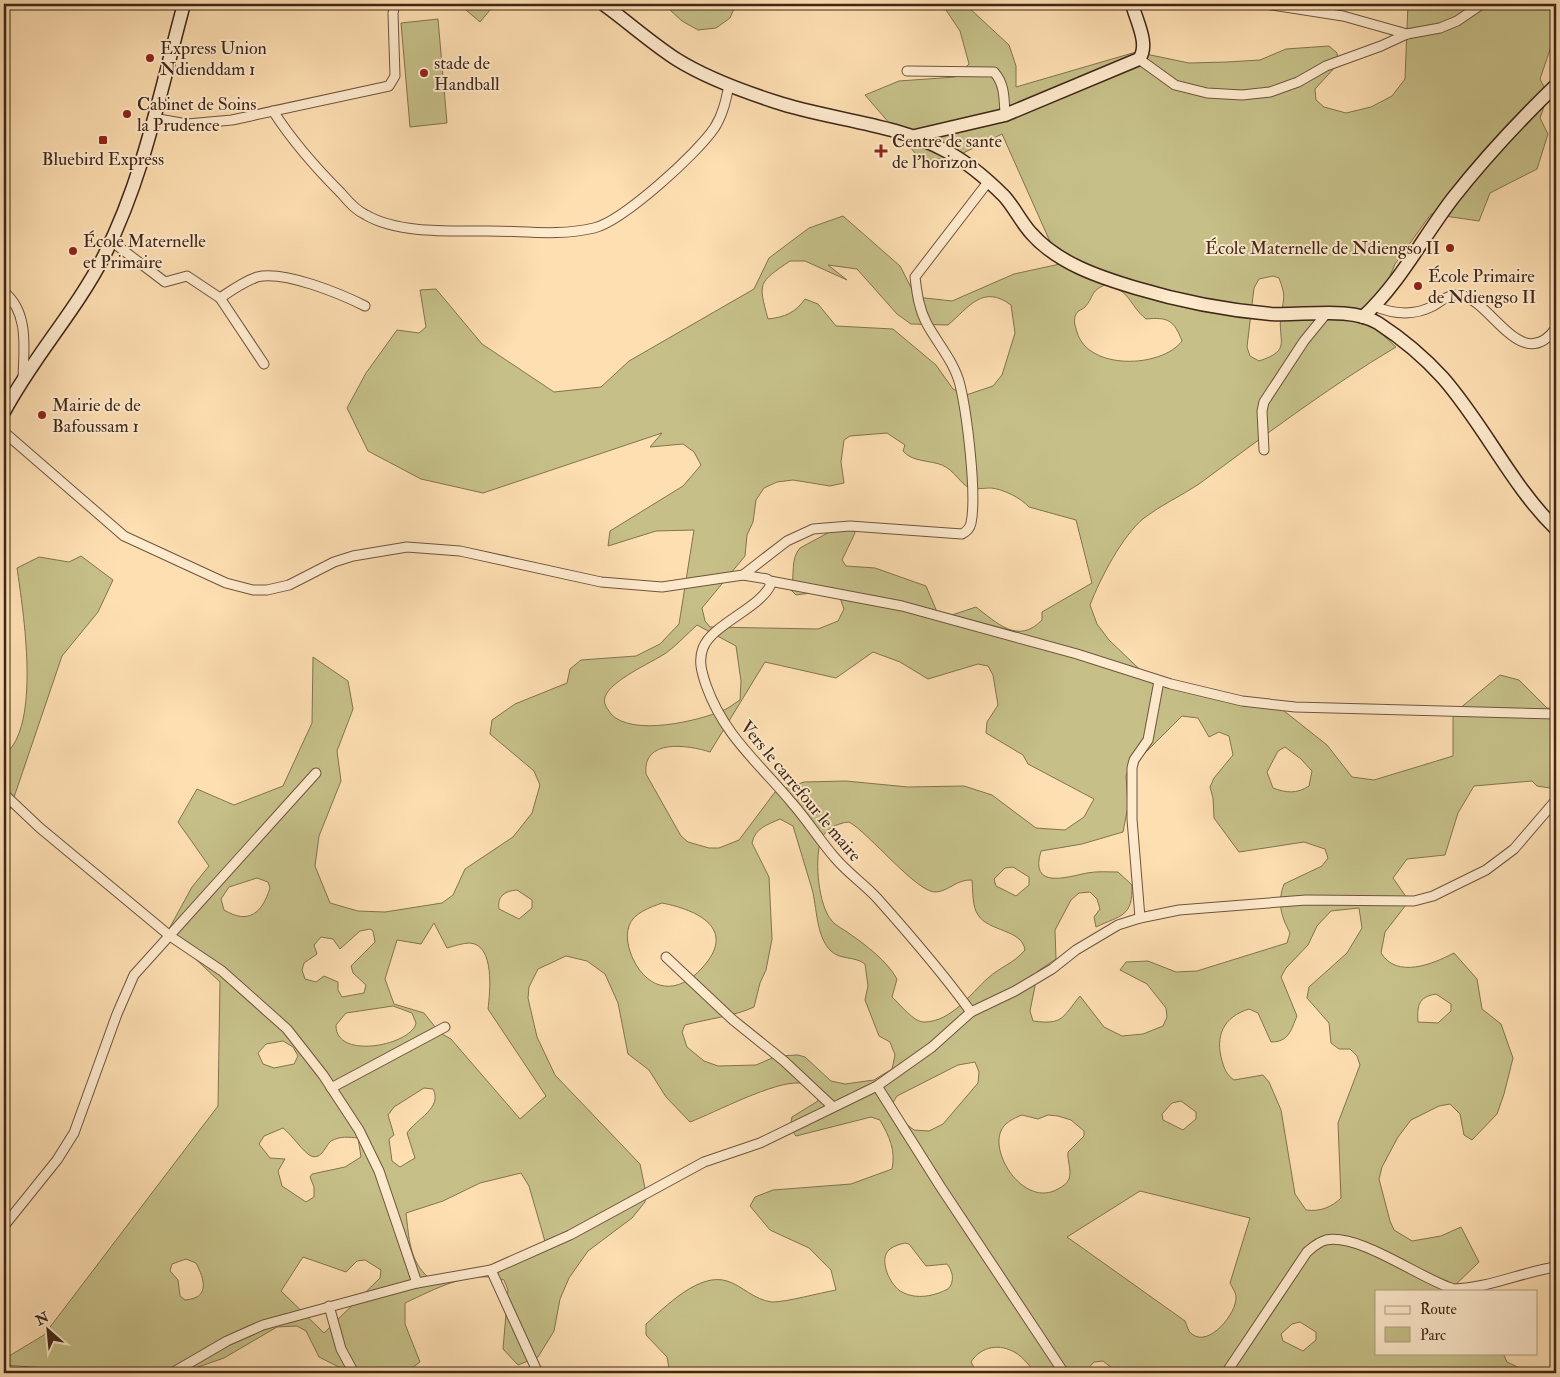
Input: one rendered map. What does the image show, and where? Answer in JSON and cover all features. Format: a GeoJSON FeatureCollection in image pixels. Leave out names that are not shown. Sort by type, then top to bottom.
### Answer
{"type":"FeatureCollection","features":[{"type":"Feature","properties":{"kind":"street"},"geometry":{"type":"LineString","coordinates":[[4,412],[23,378],[72,308],[111,241],[131,193],[154,118],[184,4]]}},
{"type":"Feature","properties":{"kind":"street"},"geometry":{"type":"LineString","coordinates":[[154,118],[179,124],[196,124],[273,111],[388,86],[395,76],[393,14],[395,4]]}},
{"type":"Feature","properties":{"kind":"street"},"geometry":{"type":"LineString","coordinates":[[603,4],[677,60],[729,85],[792,107],[915,136],[964,162],[1004,197],[1032,234],[1066,260],[1083,270],[1138,289],[1213,306],[1271,314],[1363,316],[1384,328],[1442,376],[1500,460],[1543,516],[1556,529]]}},
{"type":"Feature","properties":{"kind":"street"},"geometry":{"type":"LineString","coordinates":[[915,136],[1005,115],[1139,59],[1142,54],[1142,44],[1132,4]]}},
{"type":"Feature","properties":{"kind":"street"},"geometry":{"type":"LineString","coordinates":[[1265,4],[1343,16],[1406,34]]}},
{"type":"Feature","properties":{"kind":"street"},"geometry":{"type":"LineString","coordinates":[[1139,59],[1175,85],[1208,93],[1242,95],[1270,92],[1288,86],[1326,66],[1382,46],[1406,34],[1440,28],[1457,21],[1482,4]]}},
{"type":"Feature","properties":{"kind":"street"},"geometry":{"type":"LineString","coordinates":[[907,71],[994,72],[1000,78],[1004,91],[1005,115]]}},
{"type":"Feature","properties":{"kind":"street"},"geometry":{"type":"LineString","coordinates":[[273,111],[314,167],[352,205],[373,219],[399,226],[451,231],[553,233],[604,225],[640,200],[706,138],[721,116],[729,85]]}},
{"type":"Feature","properties":{"kind":"street"},"geometry":{"type":"LineString","coordinates":[[1363,316],[1374,306],[1413,258],[1453,199],[1508,131],[1556,85]]}},
{"type":"Feature","properties":{"kind":"street"},"geometry":{"type":"LineString","coordinates":[[743,575],[788,541],[812,529],[850,526],[920,530],[951,535],[962,534],[967,531],[971,523],[969,450],[960,384],[947,356],[927,323],[918,302],[915,277],[988,182]]}},
{"type":"Feature","properties":{"kind":"street"},"geometry":{"type":"LineString","coordinates":[[111,241],[165,282],[187,276],[220,298],[264,364]]}},
{"type":"Feature","properties":{"kind":"street"},"geometry":{"type":"LineString","coordinates":[[220,298],[239,284],[260,277],[286,278],[332,289],[365,306]]}},
{"type":"Feature","properties":{"kind":"street"},"geometry":{"type":"LineString","coordinates":[[4,292],[15,301],[22,320],[24,341],[23,378]]}},
{"type":"Feature","properties":{"kind":"street"},"geometry":{"type":"LineString","coordinates":[[1374,306],[1387,312],[1406,314],[1433,306],[1442,299],[1463,295],[1480,304],[1508,334],[1520,342],[1538,343],[1551,335],[1556,328]]}},
{"type":"Feature","properties":{"kind":"street"},"geometry":{"type":"LineString","coordinates":[[1264,450],[1262,410],[1264,402],[1304,341],[1326,314]]}},
{"type":"Feature","properties":{"kind":"street"},"geometry":{"type":"LineString","coordinates":[[4,432],[124,536],[226,583],[253,590],[267,590],[289,586],[334,562],[353,556],[407,547],[460,551],[601,582],[662,587],[743,575],[921,611],[1077,654],[1159,681],[1242,701],[1295,707],[1556,714]]}},
{"type":"Feature","properties":{"kind":"street","name":"Vers le carrefour le maire"},"geometry":{"type":"LineString","coordinates":[[770,581],[770,588],[713,635],[703,648],[700,667],[710,695],[724,724],[744,752],[791,801],[847,871],[876,897],[939,968],[970,1012]]}},
{"type":"Feature","properties":{"kind":"street"},"geometry":{"type":"LineString","coordinates":[[1140,918],[1132,819],[1132,768],[1134,760],[1148,740],[1159,681]]}},
{"type":"Feature","properties":{"kind":"street"},"geometry":{"type":"LineString","coordinates":[[4,1226],[57,1160],[69,1141],[129,982],[316,773]]}},
{"type":"Feature","properties":{"kind":"street"},"geometry":{"type":"LineString","coordinates":[[4,794],[40,828],[170,936],[222,971],[287,1029],[331,1088],[359,1130],[379,1171],[417,1283]]}},
{"type":"Feature","properties":{"kind":"street"},"geometry":{"type":"LineString","coordinates":[[172,1373],[243,1332],[329,1306],[417,1283],[491,1270],[594,1223],[704,1162],[760,1143],[877,1086],[932,1047],[970,1012],[1015,991],[1103,933],[1140,918],[1194,908],[1306,900],[1414,901],[1433,896],[1486,870],[1514,849],[1556,800]]}},
{"type":"Feature","properties":{"kind":"street"},"geometry":{"type":"LineString","coordinates":[[666,957],[732,1020],[784,1061],[833,1107]]}},
{"type":"Feature","properties":{"kind":"street"},"geometry":{"type":"LineString","coordinates":[[331,1088],[445,1027]]}},
{"type":"Feature","properties":{"kind":"street"},"geometry":{"type":"LineString","coordinates":[[877,1086],[936,1180],[1064,1373]]}},
{"type":"Feature","properties":{"kind":"street"},"geometry":{"type":"LineString","coordinates":[[1226,1373],[1307,1252],[1317,1243],[1328,1240],[1348,1242],[1378,1253],[1454,1289],[1466,1288],[1518,1274],[1556,1267]]}},
{"type":"Feature","properties":{"kind":"street"},"geometry":{"type":"LineString","coordinates":[[491,1270],[538,1373]]}},
{"type":"Feature","properties":{"kind":"street"},"geometry":{"type":"LineString","coordinates":[[329,1306],[341,1349],[354,1373]]}},
{"type":"Feature","properties":{"kind":"green space"},"geometry":{"type":"Polygon","coordinates":[[[459,4],[495,4],[480,22],[459,4]]]}},
{"type":"Feature","properties":{"kind":"green space"},"geometry":{"type":"Polygon","coordinates":[[[672,4],[736,4],[730,18],[716,28],[698,30],[682,21],[669,9],[672,4]]]}},
{"type":"Feature","properties":{"kind":"green space"},"geometry":{"type":"Polygon","coordinates":[[[942,4],[978,4],[967,6],[1009,45],[1016,66],[1016,87],[1136,52],[1189,63],[1227,62],[1260,60],[1286,49],[1329,46],[1337,53],[1338,64],[1315,89],[1316,100],[1324,107],[1346,113],[1371,107],[1392,96],[1405,79],[1408,4],[1556,4],[1556,32],[1540,79],[1548,95],[1540,118],[1548,134],[1537,169],[1490,193],[1479,221],[1431,214],[1395,264],[1370,323],[1396,347],[1320,396],[1199,484],[1144,518],[1120,547],[1090,605],[1097,624],[1109,640],[1155,684],[1279,707],[1327,745],[1352,777],[1374,780],[1453,756],[1453,714],[1500,675],[1519,680],[1547,708],[1556,709],[1556,789],[1537,786],[1532,781],[1474,786],[1458,813],[1445,855],[1407,859],[1393,878],[1409,901],[1385,932],[1381,953],[1396,966],[1416,967],[1426,965],[1454,953],[1477,979],[1482,1009],[1501,1024],[1513,1058],[1497,1114],[1472,1140],[1464,1135],[1460,1114],[1450,1104],[1439,1106],[1411,1120],[1398,1137],[1382,1167],[1379,1179],[1394,1230],[1412,1241],[1441,1236],[1461,1227],[1479,1262],[1450,1290],[1375,1290],[1375,1354],[1503,1354],[1507,1362],[1526,1371],[1556,1369],[1556,1373],[1118,1373],[1103,1361],[1094,1362],[1084,1373],[1036,1373],[1016,1353],[997,1347],[985,1349],[971,1362],[977,1373],[666,1373],[669,1368],[667,1357],[646,1335],[646,1324],[694,1286],[716,1280],[727,1281],[760,1299],[772,1302],[836,1290],[831,1270],[809,1248],[770,1230],[750,1206],[755,1197],[773,1190],[851,1184],[892,1169],[892,1149],[880,1120],[871,1117],[796,1136],[790,1128],[792,1117],[818,1101],[817,1092],[810,1086],[800,1083],[761,1092],[690,1122],[666,1097],[649,1070],[628,1054],[618,1003],[605,974],[587,961],[566,956],[538,969],[529,987],[528,998],[537,1037],[555,1075],[640,1164],[646,1193],[645,1202],[632,1218],[588,1251],[569,1278],[560,1299],[554,1331],[538,1357],[518,1365],[503,1349],[508,1290],[504,1280],[492,1277],[479,1277],[453,1282],[405,1303],[405,1324],[420,1362],[412,1368],[360,1372],[339,1367],[319,1357],[306,1331],[297,1326],[277,1327],[224,1358],[181,1373],[76,1373],[59,1369],[4,1365],[4,1359],[44,1335],[218,1106],[220,982],[186,950],[164,938],[192,887],[209,866],[178,822],[197,789],[234,805],[283,786],[312,723],[313,657],[348,681],[353,709],[337,751],[341,781],[319,836],[315,866],[330,903],[358,911],[385,912],[442,903],[453,895],[465,869],[513,837],[532,813],[540,785],[534,771],[490,734],[492,720],[515,704],[567,683],[570,669],[581,660],[636,656],[660,644],[679,624],[694,530],[656,531],[608,546],[610,531],[683,486],[701,465],[694,452],[683,444],[650,447],[662,433],[483,493],[421,479],[368,451],[347,408],[366,373],[397,330],[419,333],[426,327],[420,290],[436,289],[482,344],[554,392],[601,387],[629,361],[754,289],[769,258],[809,228],[843,216],[900,266],[916,297],[952,301],[1014,274],[1060,264],[1002,134],[955,157],[922,161],[865,95],[899,81],[955,77],[969,64],[960,31],[942,4]],[[790,261],[766,279],[762,290],[768,319],[789,314],[805,299],[818,304],[836,326],[893,329],[936,365],[953,389],[966,395],[993,386],[1002,375],[1015,333],[1011,305],[1001,299],[984,297],[977,300],[948,325],[911,324],[897,314],[857,269],[828,265],[847,280],[805,261],[790,261]],[[1273,276],[1259,279],[1254,288],[1247,347],[1250,356],[1259,361],[1270,357],[1280,348],[1280,324],[1284,293],[1279,278],[1273,276]],[[1105,285],[1097,290],[1085,307],[1077,313],[1074,321],[1084,345],[1095,354],[1110,359],[1126,361],[1143,360],[1172,350],[1182,341],[1173,324],[1160,319],[1146,319],[1120,290],[1105,285]],[[887,433],[850,436],[844,440],[841,462],[844,483],[830,486],[793,480],[777,482],[764,488],[756,500],[753,522],[747,535],[745,556],[702,608],[705,621],[710,627],[818,629],[838,621],[844,609],[839,595],[825,591],[796,595],[791,590],[797,552],[800,548],[837,528],[851,528],[855,533],[842,560],[846,566],[875,568],[926,586],[940,619],[976,607],[1008,629],[1025,631],[1042,620],[1042,612],[1092,583],[1076,520],[1029,507],[1017,497],[1001,490],[968,487],[946,467],[907,455],[903,451],[905,445],[887,433]],[[697,625],[666,653],[615,684],[605,697],[606,706],[611,714],[621,721],[634,725],[666,725],[713,714],[726,709],[740,700],[741,681],[736,646],[697,625]],[[873,652],[836,678],[765,662],[710,752],[679,746],[659,749],[651,754],[647,762],[646,774],[681,836],[688,842],[709,848],[719,848],[739,840],[775,792],[804,782],[846,781],[908,787],[964,786],[992,795],[1036,828],[1065,830],[1084,817],[1094,799],[1028,764],[1023,755],[986,733],[987,722],[998,705],[993,675],[988,666],[978,664],[928,679],[900,662],[873,652]],[[1182,716],[1144,754],[1129,766],[1126,776],[1128,806],[1123,832],[1082,844],[1041,851],[1040,871],[1045,876],[1060,878],[1091,872],[1118,872],[1132,885],[1132,896],[1128,909],[1124,914],[1096,927],[1094,917],[1100,909],[1097,899],[1090,892],[1079,893],[1071,900],[1055,930],[1056,959],[1038,971],[1030,1011],[1033,1021],[1056,1021],[1065,1015],[1080,996],[1104,1027],[1122,1036],[1143,1034],[1163,1026],[1167,1017],[1166,1008],[1147,984],[1120,970],[1126,962],[1148,961],[1176,972],[1197,971],[1287,943],[1290,933],[1282,915],[1280,903],[1284,884],[1322,866],[1328,858],[1325,849],[1304,842],[1239,852],[1214,818],[1213,798],[1210,787],[1214,778],[1233,755],[1229,736],[1219,732],[1209,737],[1198,718],[1182,716]],[[1285,747],[1278,751],[1267,772],[1273,788],[1291,792],[1305,789],[1309,786],[1312,771],[1301,759],[1285,747]],[[780,819],[759,830],[752,843],[769,877],[772,939],[766,970],[760,983],[754,1007],[730,1015],[685,1025],[682,1032],[687,1047],[704,1061],[718,1066],[756,1065],[777,1056],[798,1055],[805,1057],[831,1081],[845,1084],[874,1080],[892,1069],[895,1055],[890,1042],[879,1036],[865,1000],[868,986],[865,964],[835,954],[822,938],[812,889],[793,826],[780,819]],[[849,822],[840,824],[827,831],[820,843],[818,861],[819,883],[827,914],[834,923],[870,949],[888,966],[897,979],[892,997],[916,1020],[925,1022],[935,1020],[952,1012],[988,978],[1016,959],[1025,950],[1023,943],[1018,938],[983,921],[978,915],[974,903],[972,880],[962,881],[941,891],[928,890],[906,874],[858,828],[849,822]],[[1013,867],[1005,868],[994,879],[996,886],[1016,896],[1029,885],[1029,877],[1013,867]],[[257,878],[229,887],[221,899],[224,910],[241,916],[253,914],[259,910],[267,897],[270,888],[268,882],[257,878]],[[517,890],[503,895],[499,901],[499,909],[519,919],[532,908],[532,900],[517,890]],[[662,903],[634,917],[631,921],[627,935],[630,952],[647,978],[664,986],[674,986],[693,977],[702,968],[712,954],[716,942],[715,932],[700,916],[676,906],[662,903]],[[1359,908],[1331,911],[1317,926],[1308,945],[1286,968],[1281,977],[1297,1016],[1286,1037],[1282,1040],[1271,1042],[1258,1013],[1249,1009],[1227,1022],[1221,1036],[1220,1052],[1225,1069],[1234,1080],[1263,1075],[1269,1082],[1281,1110],[1295,1194],[1306,1210],[1316,1210],[1330,1206],[1341,1198],[1338,1123],[1360,1065],[1357,1056],[1350,1049],[1339,1049],[1331,1043],[1329,1023],[1307,998],[1309,987],[1347,953],[1362,928],[1359,908]],[[434,923],[421,944],[397,940],[385,979],[394,1004],[424,1013],[440,1033],[451,1039],[520,1119],[546,1096],[488,1009],[490,992],[489,970],[484,952],[478,946],[467,943],[447,948],[434,923]],[[370,929],[360,931],[340,949],[333,939],[321,937],[314,945],[317,954],[304,963],[302,970],[305,979],[316,982],[324,976],[338,982],[338,990],[342,997],[364,993],[366,985],[353,973],[351,966],[375,942],[373,931],[370,929]],[[1436,994],[1425,997],[1418,1011],[1418,1022],[1438,1023],[1451,1011],[1451,1004],[1436,994]],[[393,1006],[346,1013],[336,1025],[339,1036],[348,1043],[360,1046],[374,1046],[402,1038],[411,1031],[416,1023],[412,1013],[393,1006]],[[283,1041],[266,1044],[258,1053],[263,1064],[274,1068],[294,1064],[298,1056],[293,1047],[283,1041]],[[975,1062],[958,1065],[897,1096],[892,1104],[898,1118],[914,1130],[929,1131],[943,1124],[978,1083],[979,1072],[975,1062]],[[424,1088],[394,1107],[388,1115],[394,1135],[389,1139],[392,1161],[400,1167],[415,1158],[407,1133],[432,1108],[435,1096],[433,1089],[424,1088]],[[1181,1101],[1172,1103],[1162,1114],[1163,1120],[1183,1130],[1196,1119],[1196,1112],[1181,1101]],[[1022,1115],[1002,1128],[999,1141],[1001,1153],[1013,1176],[1023,1185],[1034,1191],[1046,1193],[1065,1185],[1070,1176],[1068,1152],[1084,1136],[1084,1131],[1071,1120],[1058,1116],[1048,1115],[1038,1119],[1022,1115]],[[283,1128],[264,1136],[259,1144],[270,1158],[285,1159],[278,1171],[282,1186],[306,1202],[314,1197],[314,1187],[310,1177],[312,1174],[345,1167],[361,1157],[358,1138],[344,1137],[334,1139],[321,1154],[315,1157],[305,1151],[283,1128]],[[521,1173],[480,1183],[443,1201],[406,1213],[411,1248],[417,1264],[429,1278],[502,1265],[546,1245],[529,1186],[521,1173]],[[1140,1191],[1067,1237],[1185,1321],[1192,1334],[1199,1337],[1206,1336],[1214,1333],[1221,1327],[1232,1312],[1236,1297],[1230,1283],[1250,1218],[1140,1191]],[[905,1243],[890,1249],[886,1254],[885,1266],[894,1285],[902,1292],[914,1296],[937,1294],[948,1289],[952,1283],[952,1276],[947,1264],[926,1266],[909,1244],[905,1243]],[[303,1257],[281,1291],[324,1333],[380,1278],[381,1270],[365,1260],[357,1261],[346,1272],[303,1257]],[[186,1259],[172,1264],[170,1271],[178,1280],[180,1296],[185,1300],[193,1299],[202,1292],[202,1276],[196,1263],[186,1259]],[[1300,1322],[1292,1324],[1281,1334],[1283,1341],[1303,1351],[1316,1340],[1316,1332],[1300,1322]]]}},
{"type":"Feature","properties":{"kind":"green space","name":"stade de Handball"},"geometry":{"type":"Polygon","coordinates":[[[438,19],[447,123],[410,127],[401,23],[438,19]]]}},
{"type":"Feature","properties":{"kind":"green space"},"geometry":{"type":"Polygon","coordinates":[[[81,556],[113,580],[98,612],[62,656],[10,809],[4,817],[4,755],[16,741],[23,720],[26,695],[26,638],[17,568],[39,557],[69,562],[81,556]]]}},
{"type":"Feature","properties":{"kind":"place","name":"Express Union Ndienddam 1"},"geometry":{"type":"Point","coordinates":[150,58]}},
{"type":"Feature","properties":{"kind":"place","name":"stade de Handball"},"geometry":{"type":"Point","coordinates":[424,73]}},
{"type":"Feature","properties":{"kind":"place","name":"Cabinet de Soins la Prudence"},"geometry":{"type":"Point","coordinates":[127,114]}},
{"type":"Feature","properties":{"kind":"place","name":"Bluebird Express"},"geometry":{"type":"Point","coordinates":[103,140]}},
{"type":"Feature","properties":{"kind":"place","name":"Centre de sante de l'horizon"},"geometry":{"type":"Point","coordinates":[881,151]}},
{"type":"Feature","properties":{"kind":"place","name":"École Maternelle de Ndiengso II"},"geometry":{"type":"Point","coordinates":[1450,248]}},
{"type":"Feature","properties":{"kind":"place","name":"École Maternelle et Primaire"},"geometry":{"type":"Point","coordinates":[73,251]}},
{"type":"Feature","properties":{"kind":"place","name":"École Primaire de Ndiengso II"},"geometry":{"type":"Point","coordinates":[1418,286]}},
{"type":"Feature","properties":{"kind":"place","name":"Mairie de de Bafoussam 1"},"geometry":{"type":"Point","coordinates":[42,415]}}]}
